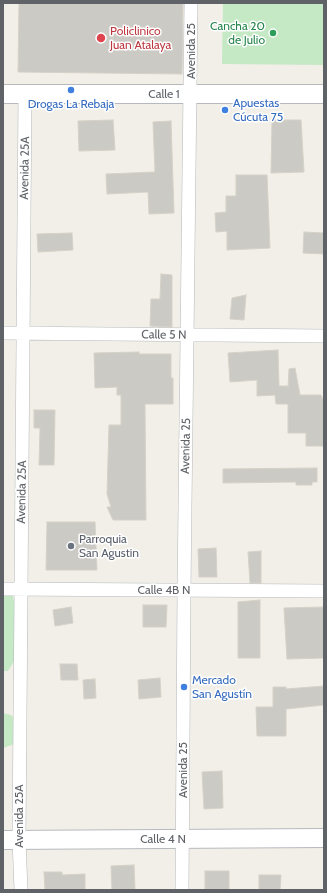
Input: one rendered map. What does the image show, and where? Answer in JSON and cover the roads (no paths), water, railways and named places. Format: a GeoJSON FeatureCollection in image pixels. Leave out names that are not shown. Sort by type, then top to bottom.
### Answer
{"type":"FeatureCollection","features":[{"type":"Feature","properties":{"kind":"street","name":"Avenida 25"},"geometry":{"type":"LineString","coordinates":[[182,890],[191,3]]}},
{"type":"Feature","properties":{"kind":"street","name":"Calle 1"},"geometry":{"type":"LineString","coordinates":[[3,94],[324,94]]}},
{"type":"Feature","properties":{"kind":"street","name":"Avenida 25A"},"geometry":{"type":"LineString","coordinates":[[22,890],[11,840],[21,590],[25,94]]}},
{"type":"Feature","properties":{"kind":"street","name":"Calle 5 N"},"geometry":{"type":"LineString","coordinates":[[3,333],[324,336]]}},
{"type":"Feature","properties":{"kind":"street","name":"Calle 4B N"},"geometry":{"type":"LineString","coordinates":[[3,589],[324,591]]}},
{"type":"Feature","properties":{"kind":"street","name":"Calle 4 N"},"geometry":{"type":"LineString","coordinates":[[11,840],[324,838]]}},
{"type":"Feature","properties":{"kind":"place","name":"Cancha 20 de Julio"},"geometry":{"type":"Point","coordinates":[273,33]}},
{"type":"Feature","properties":{"kind":"place","name":"Policlinico Juan Atalaya"},"geometry":{"type":"Point","coordinates":[101,38]}},
{"type":"Feature","properties":{"kind":"place","name":"Drogas La Rebaja"},"geometry":{"type":"Point","coordinates":[71,90]}},
{"type":"Feature","properties":{"kind":"place","name":"Apuestas Cúcuta 75"},"geometry":{"type":"Point","coordinates":[225,110]}},
{"type":"Feature","properties":{"kind":"place","name":"Parroquia San Agustin"},"geometry":{"type":"Point","coordinates":[71,546]}},
{"type":"Feature","properties":{"kind":"place","name":"Mercado San Agustín"},"geometry":{"type":"Point","coordinates":[184,687]}}]}
